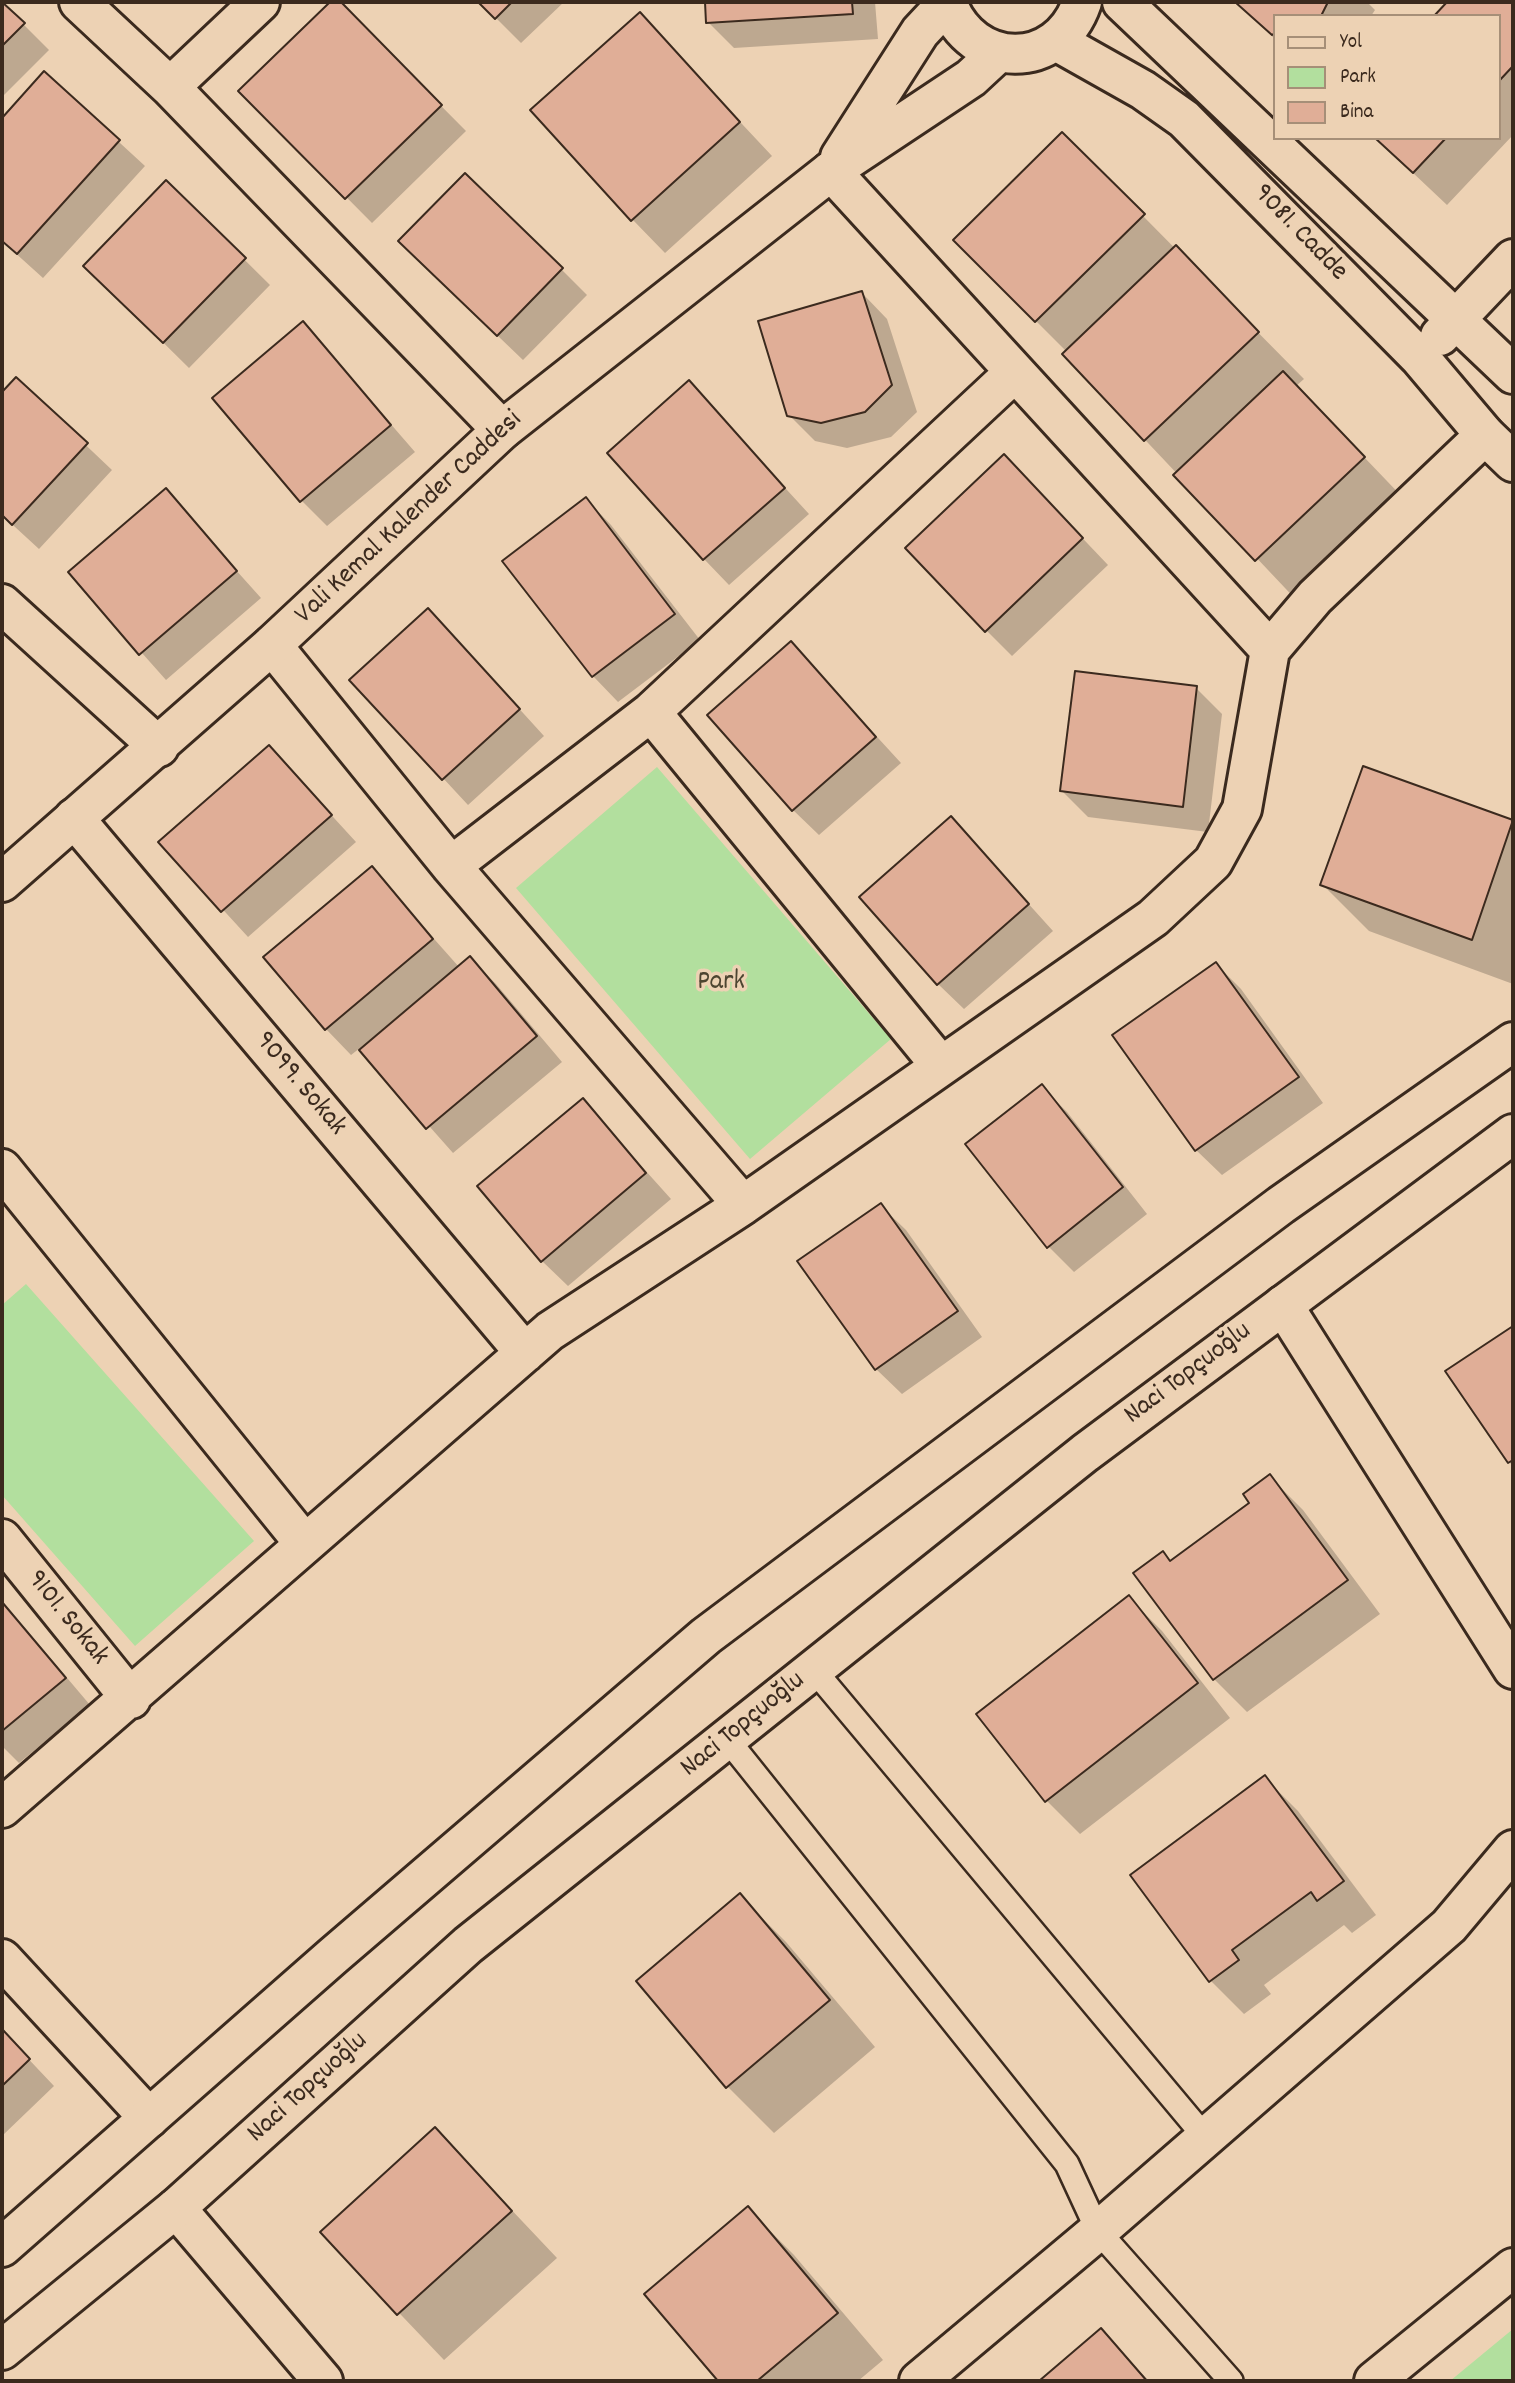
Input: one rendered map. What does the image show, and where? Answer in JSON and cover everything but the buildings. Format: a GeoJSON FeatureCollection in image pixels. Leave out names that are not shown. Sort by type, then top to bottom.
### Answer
{"type":"FeatureCollection","features":[{"type":"Feature","properties":{"kind":"street"},"geometry":{"type":"LineString","coordinates":[[79,2],[170,87],[502,430]]}},
{"type":"Feature","properties":{"kind":"street"},"geometry":{"type":"LineString","coordinates":[[170,87],[260,2]]}},
{"type":"Feature","properties":{"kind":"street"},"geometry":{"type":"LineString","coordinates":[[831,171],[920,32],[947,3],[958,26],[976,43],[999,52],[1018,54],[1038,51],[1056,41],[1068,29],[1082,2]]}},
{"type":"Feature","properties":{"kind":"street"},"geometry":{"type":"LineString","coordinates":[[1122,2],[1513,374]]}},
{"type":"Feature","properties":{"kind":"street","name":"9081. Cadde"},"geometry":{"type":"LineString","coordinates":[[1056,41],[1143,90],[1184,119],[1420,358],[1485,435],[1513,462]]}},
{"type":"Feature","properties":{"kind":"street"},"geometry":{"type":"LineString","coordinates":[[831,171],[971,78],[999,52]]}},
{"type":"Feature","properties":{"kind":"street"},"geometry":{"type":"LineString","coordinates":[[831,171],[1270,650]]}},
{"type":"Feature","properties":{"kind":"street","name":"Vali Kemal Kalender Caddesi"},"geometry":{"type":"LineString","coordinates":[[2,882],[159,747],[272,645],[502,430],[831,171]]}},
{"type":"Feature","properties":{"kind":"street"},"geometry":{"type":"LineString","coordinates":[[1420,358],[1513,260]]}},
{"type":"Feature","properties":{"kind":"street"},"geometry":{"type":"LineString","coordinates":[[451,866],[651,712],[1015,372]]}},
{"type":"Feature","properties":{"kind":"street"},"geometry":{"type":"LineString","coordinates":[[2,1808],[131,1699],[304,1544],[550,1331],[743,1205],[1153,918],[1213,862],[1242,809],[1270,650],[1315,597],[1485,435]]}},
{"type":"Feature","properties":{"kind":"street"},"geometry":{"type":"LineString","coordinates":[[2,604],[159,747]]}},
{"type":"Feature","properties":{"kind":"street"},"geometry":{"type":"LineString","coordinates":[[272,645],[451,866],[743,1205]]}},
{"type":"Feature","properties":{"kind":"street"},"geometry":{"type":"LineString","coordinates":[[651,712],[941,1066]]}},
{"type":"Feature","properties":{"kind":"street","name":"9099. Sokak"},"geometry":{"type":"LineString","coordinates":[[74,818],[524,1353]]}},
{"type":"Feature","properties":{"kind":"street"},"geometry":{"type":"LineString","coordinates":[[2,2247],[706,1636],[1280,1205],[1513,1042]]}},
{"type":"Feature","properties":{"kind":"street","name":"Naci Topçuoğlu"},"geometry":{"type":"LineString","coordinates":[[2,2350],[176,2208],[468,1945],[1085,1452],[1513,1134]]}},
{"type":"Feature","properties":{"kind":"street"},"geometry":{"type":"LineString","coordinates":[[9,1191],[304,1544]]}},
{"type":"Feature","properties":{"kind":"street"},"geometry":{"type":"LineString","coordinates":[[1283,1305],[1513,1669]]}},
{"type":"Feature","properties":{"kind":"street","name":"9101. Sokak"},"geometry":{"type":"LineString","coordinates":[[2,1539],[131,1699]]}},
{"type":"Feature","properties":{"kind":"street"},"geometry":{"type":"LineString","coordinates":[[919,2381],[1098,2231],[1448,1926],[1513,1850]]}},
{"type":"Feature","properties":{"kind":"street"},"geometry":{"type":"LineString","coordinates":[[2,1959],[149,2118]]}},
{"type":"Feature","properties":{"kind":"street"},"geometry":{"type":"LineString","coordinates":[[176,2208],[323,2381]]}},
{"type":"Feature","properties":{"kind":"street"},"geometry":{"type":"LineString","coordinates":[[1374,2381],[1513,2268]]}},
{"type":"Feature","properties":{"kind":"lane"},"geometry":{"type":"LineString","coordinates":[[814,1670],[1205,2137]]}},
{"type":"Feature","properties":{"kind":"lane"},"geometry":{"type":"LineString","coordinates":[[727,1739],[1067,2164],[1098,2231],[1231,2381]]}},
{"type":"Feature","properties":{"kind":"green space","name":"Park"},"geometry":{"type":"Polygon","coordinates":[[[657,767],[891,1039],[750,1159],[516,888],[657,767]]]}},
{"type":"Feature","properties":{"kind":"green space"},"geometry":{"type":"Polygon","coordinates":[[[26,1284],[254,1541],[135,1646],[2,1495],[2,1305],[26,1284]]]}},
{"type":"Feature","properties":{"kind":"green space"},"geometry":{"type":"Polygon","coordinates":[[[1513,2329],[1513,2381],[1450,2381],[1513,2329]]]}}]}
